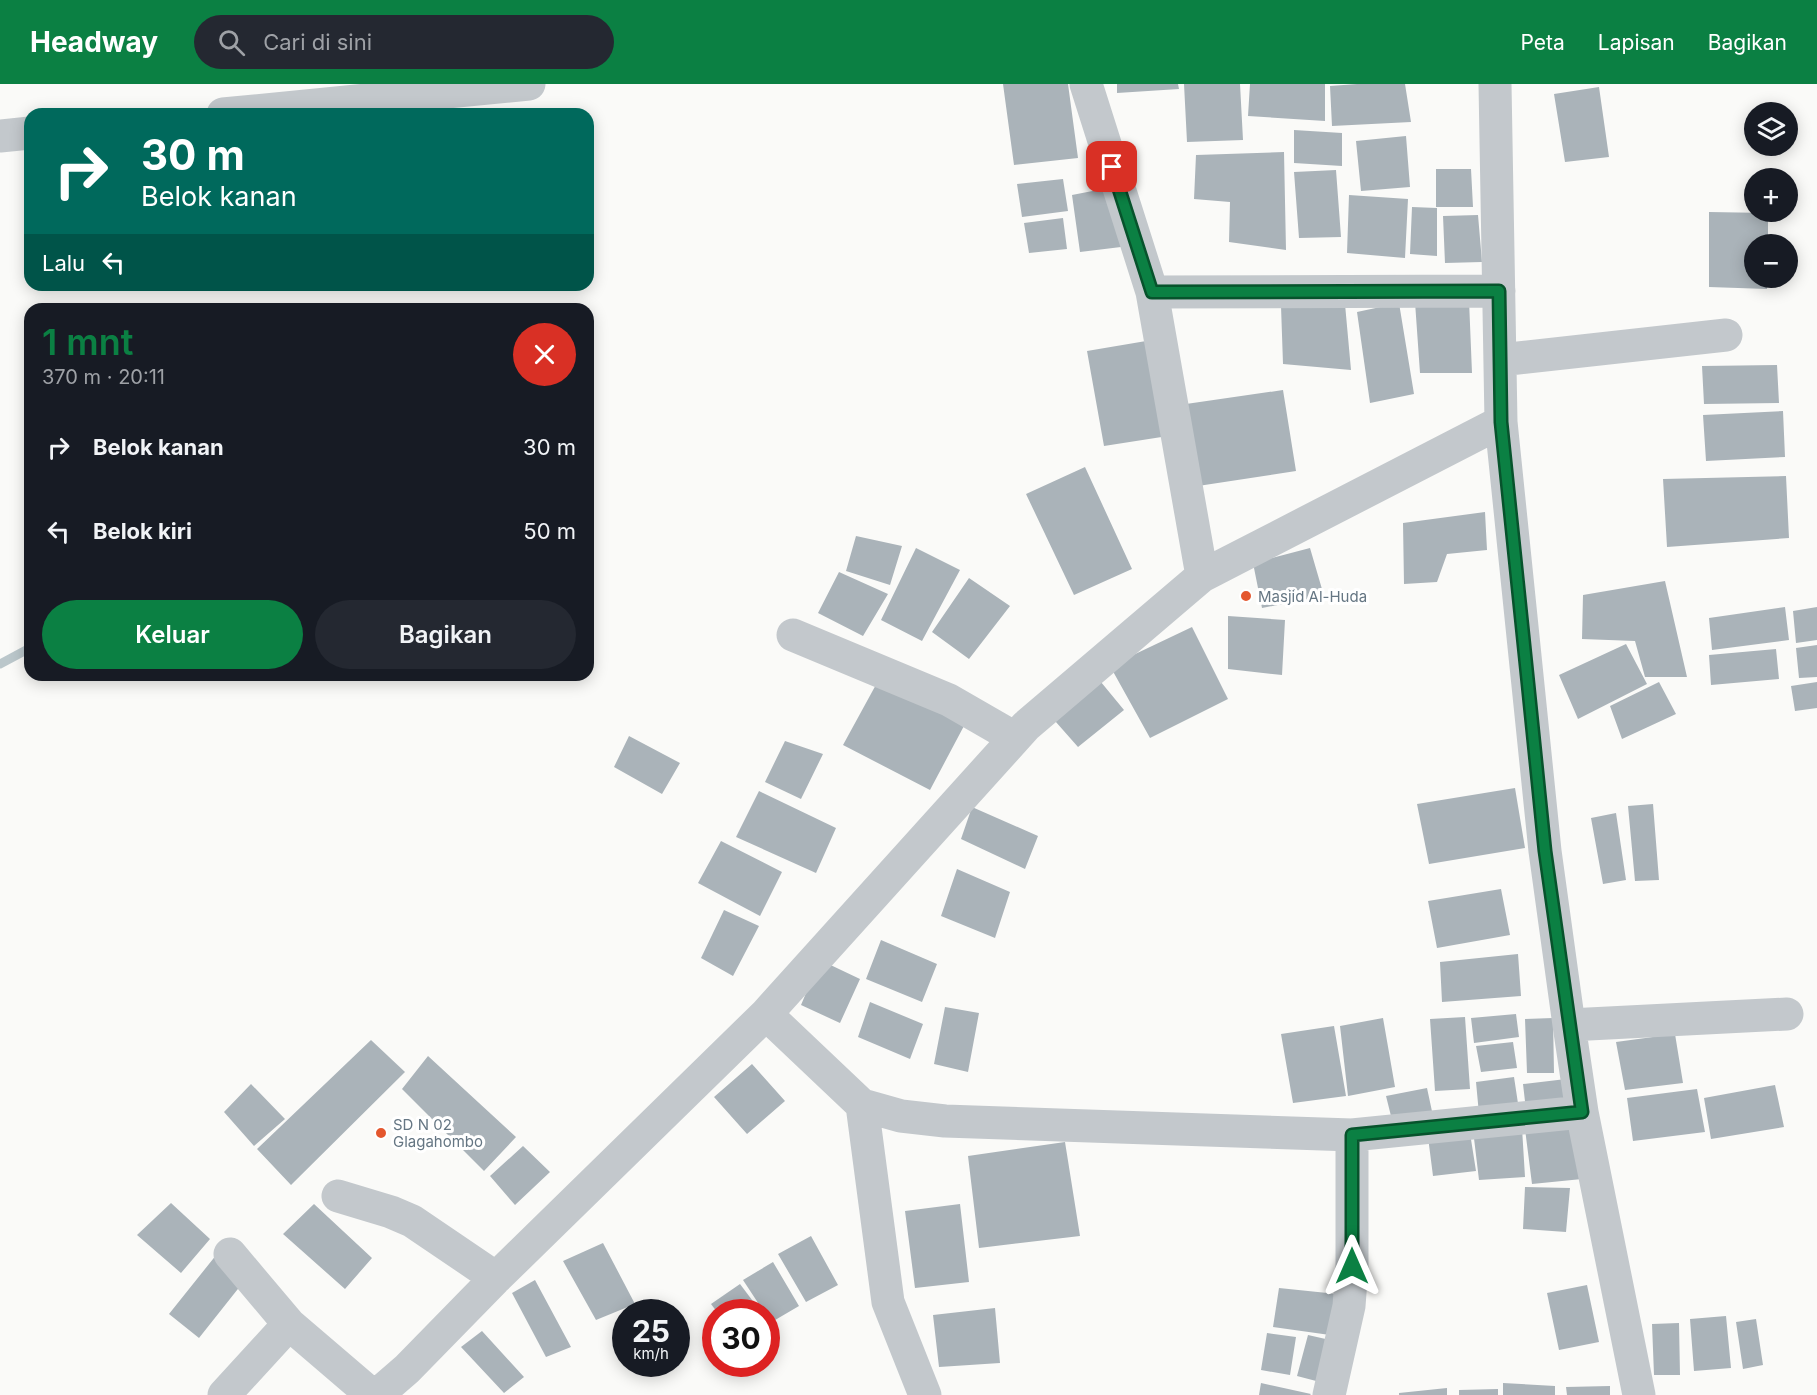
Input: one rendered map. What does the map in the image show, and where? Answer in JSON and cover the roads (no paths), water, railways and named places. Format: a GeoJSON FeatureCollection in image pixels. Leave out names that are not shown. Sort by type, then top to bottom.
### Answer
{"type":"FeatureCollection","features":[{"type":"Feature","properties":{"kind":"street"},"geometry":{"type":"LineString","coordinates":[[284,108],[529,84]]}},
{"type":"Feature","properties":{"kind":"street"},"geometry":{"type":"LineString","coordinates":[[1086,84],[1152,292],[1202,576]]}},
{"type":"Feature","properties":{"kind":"street"},"geometry":{"type":"LineString","coordinates":[[1495,84],[1501,422],[1545,851],[1582,1112],[1639,1395]]}},
{"type":"Feature","properties":{"kind":"street"},"geometry":{"type":"LineString","coordinates":[[0,136],[24,134]]}},
{"type":"Feature","properties":{"kind":"street"},"geometry":{"type":"LineString","coordinates":[[1152,292],[1499,291]]}},
{"type":"Feature","properties":{"kind":"street"},"geometry":{"type":"LineString","coordinates":[[1500,360],[1726,335]]}},
{"type":"Feature","properties":{"kind":"street"},"geometry":{"type":"LineString","coordinates":[[377,1395],[407,1369],[496,1278],[766,1014],[1026,726],[1202,576],[1501,422]]}},
{"type":"Feature","properties":{"kind":"street"},"geometry":{"type":"LineString","coordinates":[[794,635],[950,700],[1015,738]]}},
{"type":"Feature","properties":{"kind":"street"},"geometry":{"type":"LineString","coordinates":[[766,1014],[862,1105],[901,1116],[945,1121],[1352,1135],[1582,1112]]}},
{"type":"Feature","properties":{"kind":"street"},"geometry":{"type":"LineString","coordinates":[[1569,1025],[1787,1014]]}},
{"type":"Feature","properties":{"kind":"street"},"geometry":{"type":"LineString","coordinates":[[862,1105],[888,1302],[925,1395]]}},
{"type":"Feature","properties":{"kind":"street"},"geometry":{"type":"LineString","coordinates":[[1329,1395],[1349,1306],[1352,1266],[1352,1135]]}},
{"type":"Feature","properties":{"kind":"street"},"geometry":{"type":"LineString","coordinates":[[338,1196],[391,1212],[412,1221],[496,1278]]}},
{"type":"Feature","properties":{"kind":"street"},"geometry":{"type":"LineString","coordinates":[[230,1254],[289,1323],[372,1395]]}},
{"type":"Feature","properties":{"kind":"street"},"geometry":{"type":"LineString","coordinates":[[224,1395],[289,1323]]}},
{"type":"Feature","properties":{"kind":"waterway"},"geometry":{"type":"LineString","coordinates":[[0,664],[24,651]]}},
{"type":"Feature","properties":{"kind":"place","name":"Masjid Al-Huda"},"geometry":{"type":"Point","coordinates":[1246,596]}},
{"type":"Feature","properties":{"kind":"place","name":"SD N 02 Glagahombo"},"geometry":{"type":"Point","coordinates":[381,1133]}}]}
